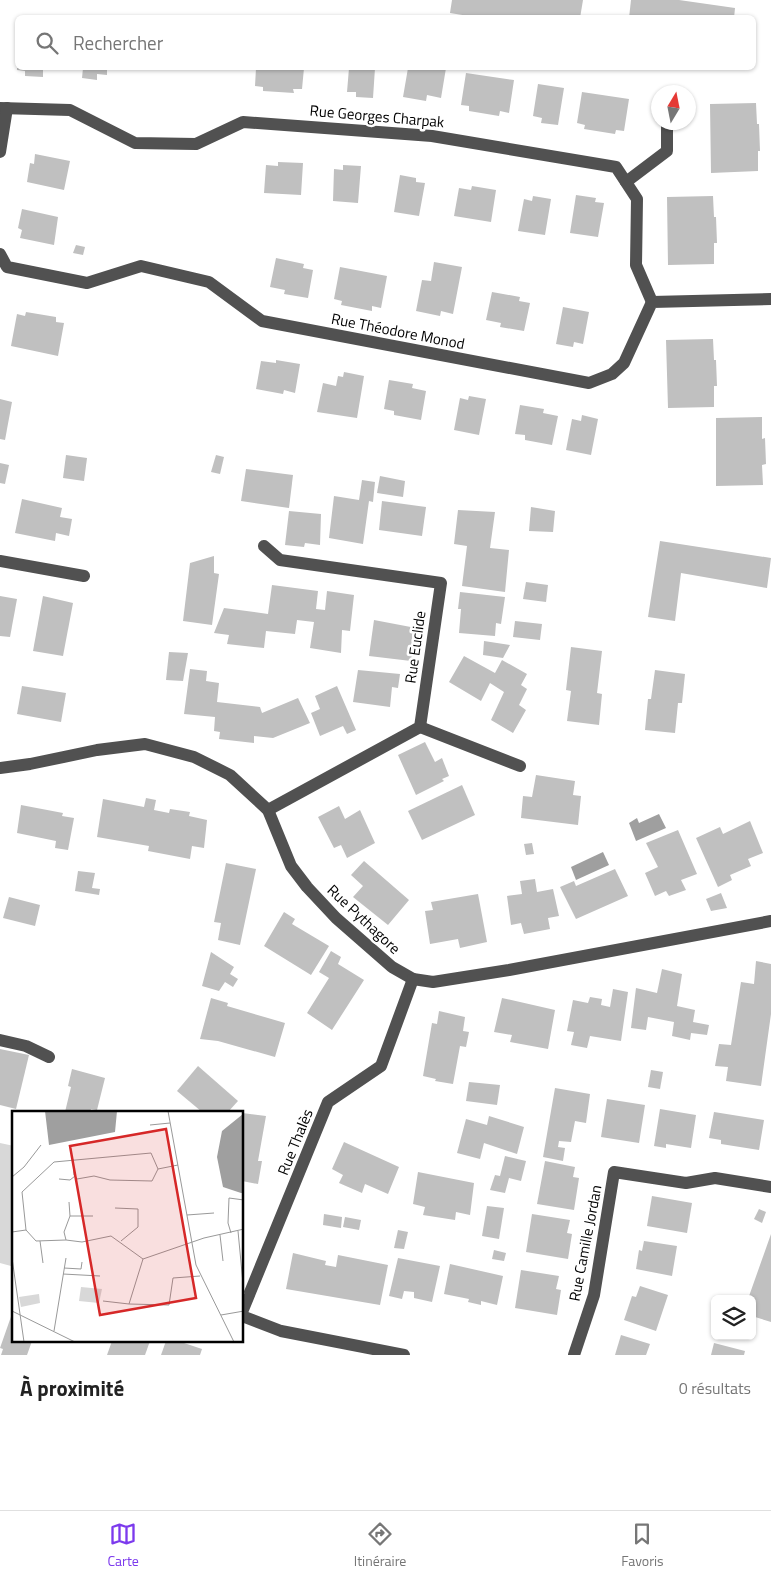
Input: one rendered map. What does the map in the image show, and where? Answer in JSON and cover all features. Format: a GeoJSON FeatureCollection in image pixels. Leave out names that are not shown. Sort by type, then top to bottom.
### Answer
{"type":"FeatureCollection","features":[{"type":"Feature","properties":{"kind":"street"},"geometry":{"type":"LineString","coordinates":[[0,152],[4,108]]}},
{"type":"Feature","properties":{"kind":"street","name":"Rue Georges Charpak"},"geometry":{"type":"LineString","coordinates":[[4,108],[70,110],[135,143],[196,144],[244,122],[432,136],[616,167],[637,199],[636,265],[652,302]]}},
{"type":"Feature","properties":{"kind":"street"},"geometry":{"type":"LineString","coordinates":[[626,182],[666,151],[667,130]]}},
{"type":"Feature","properties":{"kind":"street","name":"Rue Théodore Monod"},"geometry":{"type":"LineString","coordinates":[[0,254],[7,267],[87,283],[142,266],[210,282],[262,321],[588,383],[612,374],[624,362],[652,302]]}},
{"type":"Feature","properties":{"kind":"street"},"geometry":{"type":"LineString","coordinates":[[652,302],[771,299]]}},
{"type":"Feature","properties":{"kind":"street","name":"Rue Euclide"},"geometry":{"type":"LineString","coordinates":[[264,546],[280,560],[441,584],[420,727]]}},
{"type":"Feature","properties":{"kind":"street"},"geometry":{"type":"LineString","coordinates":[[0,561],[84,576]]}},
{"type":"Feature","properties":{"kind":"street"},"geometry":{"type":"LineString","coordinates":[[268,810],[420,727],[520,766]]}},
{"type":"Feature","properties":{"kind":"street","name":"Rue Pythagore"},"geometry":{"type":"LineString","coordinates":[[0,768],[98,750],[145,744],[194,757],[230,775],[268,810],[292,866],[307,887],[336,918],[392,967],[413,978],[433,982],[508,970],[771,921]]}},
{"type":"Feature","properties":{"kind":"street","name":"Rue Thalès"},"geometry":{"type":"LineString","coordinates":[[244,1309],[328,1102],[381,1066],[413,978]]}},
{"type":"Feature","properties":{"kind":"street"},"geometry":{"type":"LineString","coordinates":[[0,1040],[26,1046],[49,1057]]}},
{"type":"Feature","properties":{"kind":"street","name":"Rue Camille Jordan"},"geometry":{"type":"LineString","coordinates":[[574,1355],[594,1295],[614,1172],[686,1183],[715,1178],[771,1187]]}},
{"type":"Feature","properties":{"kind":"street"},"geometry":{"type":"LineString","coordinates":[[244,1315],[281,1331],[404,1355]]}},
{"type":"Feature","properties":{"kind":"shaded area"},"geometry":{"type":"Polygon","coordinates":[[[659,814],[666,828],[636,841],[629,823],[637,818],[639,823],[659,814]]]}},
{"type":"Feature","properties":{"kind":"shaded area"},"geometry":{"type":"Polygon","coordinates":[[[603,852],[609,865],[576,880],[571,867],[603,852]]]}},
{"type":"Feature","properties":{"kind":"shaded area"},"geometry":{"type":"Polygon","coordinates":[[[0,1143],[12,1146],[12,1264],[11,1266],[0,1263],[0,1143]]]}},
{"type":"Feature","properties":{"kind":"building"},"geometry":{"type":"Polygon","coordinates":[[[452,0],[583,0],[580,15],[462,15],[450,13],[452,0]]]}},
{"type":"Feature","properties":{"kind":"building"},"geometry":{"type":"Polygon","coordinates":[[[631,0],[679,0],[735,8],[734,15],[629,15],[631,0]]]}},
{"type":"Feature","properties":{"kind":"building"},"geometry":{"type":"Polygon","coordinates":[[[17,70],[43,70],[43,77],[25,76],[25,71],[17,70]]]}},
{"type":"Feature","properties":{"kind":"building"},"geometry":{"type":"Polygon","coordinates":[[[83,70],[107,70],[107,75],[97,74],[97,80],[82,78],[83,70]]]}},
{"type":"Feature","properties":{"kind":"building"},"geometry":{"type":"Polygon","coordinates":[[[256,70],[304,70],[302,89],[293,89],[294,93],[263,91],[263,87],[255,86],[256,70]]]}},
{"type":"Feature","properties":{"kind":"building"},"geometry":{"type":"Polygon","coordinates":[[[349,70],[375,70],[373,98],[356,97],[356,92],[347,92],[349,70]]]}},
{"type":"Feature","properties":{"kind":"building"},"geometry":{"type":"Polygon","coordinates":[[[408,70],[446,70],[441,98],[427,95],[426,101],[403,97],[408,70]]]}},
{"type":"Feature","properties":{"kind":"building"},"geometry":{"type":"Polygon","coordinates":[[[466,73],[514,80],[509,113],[500,111],[499,116],[469,111],[469,106],[461,105],[466,73]]]}},
{"type":"Feature","properties":{"kind":"building"},"geometry":{"type":"Polygon","coordinates":[[[538,84],[564,88],[558,125],[541,123],[542,118],[533,116],[538,84]]]}},
{"type":"Feature","properties":{"kind":"building"},"geometry":{"type":"Polygon","coordinates":[[[582,92],[629,99],[624,131],[616,130],[615,134],[584,129],[585,125],[577,123],[582,92]]]}},
{"type":"Feature","properties":{"kind":"building"},"geometry":{"type":"Polygon","coordinates":[[[756,103],[760,151],[758,151],[758,171],[711,173],[710,104],[756,103]]]}},
{"type":"Feature","properties":{"kind":"building"},"geometry":{"type":"Polygon","coordinates":[[[35,154],[70,161],[64,190],[27,182],[30,163],[34,164],[35,154]]]}},
{"type":"Feature","properties":{"kind":"building"},"geometry":{"type":"Polygon","coordinates":[[[278,162],[303,163],[301,195],[264,193],[266,165],[278,166],[278,162]]]}},
{"type":"Feature","properties":{"kind":"building"},"geometry":{"type":"Polygon","coordinates":[[[343,165],[361,166],[358,203],[333,201],[334,169],[343,170],[343,165]]]}},
{"type":"Feature","properties":{"kind":"building"},"geometry":{"type":"Polygon","coordinates":[[[400,175],[416,178],[416,182],[425,183],[419,216],[394,212],[400,175]]]}},
{"type":"Feature","properties":{"kind":"building"},"geometry":{"type":"Polygon","coordinates":[[[472,186],[496,190],[491,222],[454,216],[459,188],[471,190],[472,186]]]}},
{"type":"Feature","properties":{"kind":"building"},"geometry":{"type":"Polygon","coordinates":[[[576,195],[596,198],[595,202],[604,203],[598,237],[570,233],[576,195]]]}},
{"type":"Feature","properties":{"kind":"building"},"geometry":{"type":"Polygon","coordinates":[[[533,196],[551,199],[545,235],[518,231],[524,199],[532,201],[533,196]]]}},
{"type":"Feature","properties":{"kind":"building"},"geometry":{"type":"Polygon","coordinates":[[[713,196],[717,243],[714,243],[714,264],[668,265],[667,197],[713,196]]]}},
{"type":"Feature","properties":{"kind":"building"},"geometry":{"type":"Polygon","coordinates":[[[22,209],[58,217],[54,245],[20,238],[22,230],[18,228],[22,209]]]}},
{"type":"Feature","properties":{"kind":"building"},"geometry":{"type":"Polygon","coordinates":[[[76,245],[85,247],[83,255],[73,253],[76,245]]]}},
{"type":"Feature","properties":{"kind":"building"},"geometry":{"type":"Polygon","coordinates":[[[276,258],[304,264],[303,268],[313,270],[308,298],[284,294],[285,290],[270,287],[276,258]]]}},
{"type":"Feature","properties":{"kind":"building"},"geometry":{"type":"Polygon","coordinates":[[[434,262],[462,267],[453,314],[441,311],[440,316],[416,311],[422,280],[431,281],[434,262]]]}},
{"type":"Feature","properties":{"kind":"building"},"geometry":{"type":"Polygon","coordinates":[[[340,267],[387,276],[381,308],[372,306],[372,311],[341,305],[342,301],[334,299],[340,267]]]}},
{"type":"Feature","properties":{"kind":"building"},"geometry":{"type":"Polygon","coordinates":[[[492,292],[520,297],[519,301],[530,303],[524,331],[500,327],[501,323],[486,320],[492,292]]]}},
{"type":"Feature","properties":{"kind":"building"},"geometry":{"type":"Polygon","coordinates":[[[563,307],[589,312],[583,344],[574,342],[573,347],[556,344],[563,307]]]}},
{"type":"Feature","properties":{"kind":"building"},"geometry":{"type":"Polygon","coordinates":[[[26,312],[56,317],[56,322],[64,323],[58,356],[11,346],[17,314],[25,316],[26,312]]]}},
{"type":"Feature","properties":{"kind":"building"},"geometry":{"type":"Polygon","coordinates":[[[713,339],[717,386],[714,386],[714,407],[668,408],[666,340],[713,339]]]}},
{"type":"Feature","properties":{"kind":"building"},"geometry":{"type":"Polygon","coordinates":[[[276,360],[300,364],[295,393],[284,390],[283,394],[256,389],[261,361],[276,363],[276,360]]]}},
{"type":"Feature","properties":{"kind":"building"},"geometry":{"type":"Polygon","coordinates":[[[344,372],[364,376],[357,418],[317,412],[323,383],[336,386],[338,376],[343,377],[344,372]]]}},
{"type":"Feature","properties":{"kind":"building"},"geometry":{"type":"Polygon","coordinates":[[[389,380],[413,384],[412,388],[426,391],[421,420],[394,415],[394,411],[384,409],[389,380]]]}},
{"type":"Feature","properties":{"kind":"building"},"geometry":{"type":"Polygon","coordinates":[[[469,396],[486,399],[479,435],[454,430],[460,398],[468,400],[469,396]]]}},
{"type":"Feature","properties":{"kind":"building"},"geometry":{"type":"Polygon","coordinates":[[[0,399],[12,402],[5,440],[0,439],[0,399]]]}},
{"type":"Feature","properties":{"kind":"building"},"geometry":{"type":"Polygon","coordinates":[[[520,405],[544,409],[543,413],[558,416],[552,445],[525,440],[525,435],[515,434],[520,405]]]}},
{"type":"Feature","properties":{"kind":"building"},"geometry":{"type":"Polygon","coordinates":[[[582,415],[598,419],[591,455],[566,450],[572,419],[581,421],[582,415]]]}},
{"type":"Feature","properties":{"kind":"building"},"geometry":{"type":"Polygon","coordinates":[[[762,417],[762,439],[765,438],[766,464],[762,465],[763,485],[716,486],[716,418],[762,417]]]}},
{"type":"Feature","properties":{"kind":"building"},"geometry":{"type":"Polygon","coordinates":[[[66,455],[87,458],[84,481],[63,478],[66,455]]]}},
{"type":"Feature","properties":{"kind":"building"},"geometry":{"type":"Polygon","coordinates":[[[216,455],[224,457],[220,474],[211,472],[216,455]]]}},
{"type":"Feature","properties":{"kind":"building"},"geometry":{"type":"Polygon","coordinates":[[[0,463],[9,465],[5,484],[0,483],[0,463]]]}},
{"type":"Feature","properties":{"kind":"building"},"geometry":{"type":"Polygon","coordinates":[[[246,469],[293,475],[289,508],[241,501],[246,469]]]}},
{"type":"Feature","properties":{"kind":"building"},"geometry":{"type":"Polygon","coordinates":[[[380,476],[405,481],[403,497],[377,493],[380,476]]]}},
{"type":"Feature","properties":{"kind":"building"},"geometry":{"type":"Polygon","coordinates":[[[362,480],[375,482],[373,502],[369,501],[363,544],[329,538],[334,496],[359,500],[362,480]]]}},
{"type":"Feature","properties":{"kind":"building"},"geometry":{"type":"Polygon","coordinates":[[[22,499],[62,508],[60,517],[72,519],[69,536],[56,533],[55,541],[15,533],[22,499]]]}},
{"type":"Feature","properties":{"kind":"building"},"geometry":{"type":"Polygon","coordinates":[[[382,501],[426,507],[422,536],[379,530],[382,501]]]}},
{"type":"Feature","properties":{"kind":"building"},"geometry":{"type":"Polygon","coordinates":[[[531,507],[555,511],[553,532],[529,531],[531,507]]]}},
{"type":"Feature","properties":{"kind":"building"},"geometry":{"type":"Polygon","coordinates":[[[458,510],[495,512],[490,548],[509,550],[505,592],[462,586],[467,546],[454,544],[458,510]]]}},
{"type":"Feature","properties":{"kind":"building"},"geometry":{"type":"Polygon","coordinates":[[[289,511],[321,514],[320,545],[305,543],[304,547],[285,545],[289,511]]]}},
{"type":"Feature","properties":{"kind":"building"},"geometry":{"type":"Polygon","coordinates":[[[660,541],[771,558],[767,588],[681,573],[675,621],[648,617],[660,541]]]}},
{"type":"Feature","properties":{"kind":"building"},"geometry":{"type":"Polygon","coordinates":[[[214,556],[214,573],[219,574],[212,625],[183,621],[190,563],[214,556]]]}},
{"type":"Feature","properties":{"kind":"building"},"geometry":{"type":"Polygon","coordinates":[[[526,582],[548,585],[546,602],[523,599],[526,582]]]}},
{"type":"Feature","properties":{"kind":"building"},"geometry":{"type":"Polygon","coordinates":[[[272,585],[318,591],[316,609],[325,610],[327,591],[354,595],[350,631],[342,630],[341,653],[310,648],[314,622],[297,620],[295,634],[266,631],[264,648],[227,644],[229,635],[214,633],[224,608],[268,614],[272,585]]]}},
{"type":"Feature","properties":{"kind":"building"},"geometry":{"type":"Polygon","coordinates":[[[460,592],[505,597],[501,624],[496,623],[495,636],[459,633],[461,609],[458,609],[460,592]]]}},
{"type":"Feature","properties":{"kind":"building"},"geometry":{"type":"Polygon","coordinates":[[[0,596],[17,599],[10,637],[0,636],[0,596]]]}},
{"type":"Feature","properties":{"kind":"building"},"geometry":{"type":"Polygon","coordinates":[[[43,596],[73,603],[63,656],[33,651],[43,596]]]}},
{"type":"Feature","properties":{"kind":"building"},"geometry":{"type":"Polygon","coordinates":[[[374,620],[416,628],[411,661],[369,656],[374,620]]]}},
{"type":"Feature","properties":{"kind":"building"},"geometry":{"type":"Polygon","coordinates":[[[515,621],[542,624],[540,640],[513,637],[515,621]]]}},
{"type":"Feature","properties":{"kind":"building"},"geometry":{"type":"Polygon","coordinates":[[[484,641],[510,645],[503,658],[483,655],[484,641]]]}},
{"type":"Feature","properties":{"kind":"building"},"geometry":{"type":"Polygon","coordinates":[[[571,647],[602,651],[597,693],[602,694],[599,725],[567,721],[571,691],[566,690],[571,647]]]}},
{"type":"Feature","properties":{"kind":"building"},"geometry":{"type":"Polygon","coordinates":[[[169,652],[188,653],[183,681],[166,680],[169,652]]]}},
{"type":"Feature","properties":{"kind":"building"},"geometry":{"type":"Polygon","coordinates":[[[464,656],[495,673],[502,660],[527,674],[521,685],[527,689],[519,705],[526,710],[513,733],[491,720],[504,692],[490,683],[481,701],[449,682],[464,656]]]}},
{"type":"Feature","properties":{"kind":"building"},"geometry":{"type":"Polygon","coordinates":[[[190,669],[207,671],[206,681],[219,683],[217,702],[260,707],[262,713],[298,698],[310,723],[273,738],[254,736],[254,743],[219,739],[220,732],[214,731],[215,717],[184,714],[190,669]]]}},
{"type":"Feature","properties":{"kind":"building"},"geometry":{"type":"Polygon","coordinates":[[[358,670],[400,674],[398,688],[392,687],[390,707],[353,702],[358,670]]]}},
{"type":"Feature","properties":{"kind":"building"},"geometry":{"type":"Polygon","coordinates":[[[655,670],[685,674],[682,703],[678,703],[675,733],[645,730],[648,699],[651,699],[655,670]]]}},
{"type":"Feature","properties":{"kind":"building"},"geometry":{"type":"Polygon","coordinates":[[[22,686],[66,693],[61,722],[17,714],[22,686]]]}},
{"type":"Feature","properties":{"kind":"building"},"geometry":{"type":"Polygon","coordinates":[[[337,686],[356,730],[347,734],[343,726],[320,736],[311,713],[320,709],[315,696],[337,686]]]}},
{"type":"Feature","properties":{"kind":"building"},"geometry":{"type":"Polygon","coordinates":[[[425,742],[435,762],[442,758],[449,776],[442,779],[444,781],[416,795],[398,755],[425,742]]]}},
{"type":"Feature","properties":{"kind":"building"},"geometry":{"type":"Polygon","coordinates":[[[536,775],[575,781],[573,795],[581,796],[578,825],[521,818],[523,796],[532,797],[536,775]]]}},
{"type":"Feature","properties":{"kind":"building"},"geometry":{"type":"Polygon","coordinates":[[[462,785],[475,815],[422,840],[408,811],[462,785]]]}},
{"type":"Feature","properties":{"kind":"building"},"geometry":{"type":"Polygon","coordinates":[[[146,798],[156,800],[154,810],[169,813],[170,809],[190,812],[189,816],[207,820],[204,848],[192,846],[190,859],[148,851],[149,846],[97,837],[103,799],[144,807],[146,798]]]}},
{"type":"Feature","properties":{"kind":"building"},"geometry":{"type":"Polygon","coordinates":[[[21,805],[63,813],[62,816],[74,818],[68,850],[55,848],[56,841],[17,833],[21,805]]]}},
{"type":"Feature","properties":{"kind":"building"},"geometry":{"type":"Polygon","coordinates":[[[339,806],[345,819],[360,810],[375,843],[347,858],[341,845],[334,848],[318,817],[339,806]]]}},
{"type":"Feature","properties":{"kind":"building"},"geometry":{"type":"Polygon","coordinates":[[[750,821],[763,853],[748,859],[751,866],[730,875],[732,880],[718,887],[696,838],[720,827],[723,834],[750,821]]]}},
{"type":"Feature","properties":{"kind":"building"},"geometry":{"type":"Polygon","coordinates":[[[678,830],[697,874],[681,880],[686,890],[669,896],[666,891],[655,896],[645,873],[658,867],[646,843],[678,830]]]}},
{"type":"Feature","properties":{"kind":"building"},"geometry":{"type":"Polygon","coordinates":[[[532,843],[534,854],[526,855],[524,844],[532,843]]]}},
{"type":"Feature","properties":{"kind":"building"},"geometry":{"type":"Polygon","coordinates":[[[364,861],[409,900],[388,925],[353,897],[363,886],[351,875],[364,861]]]}},
{"type":"Feature","properties":{"kind":"building"},"geometry":{"type":"Polygon","coordinates":[[[226,863],[256,869],[240,945],[218,940],[221,923],[214,922],[226,863]]]}},
{"type":"Feature","properties":{"kind":"building"},"geometry":{"type":"Polygon","coordinates":[[[615,869],[628,896],[576,919],[560,887],[574,881],[576,886],[615,869]]]}},
{"type":"Feature","properties":{"kind":"building"},"geometry":{"type":"Polygon","coordinates":[[[78,871],[95,873],[92,888],[100,889],[99,895],[75,891],[78,871]]]}},
{"type":"Feature","properties":{"kind":"building"},"geometry":{"type":"Polygon","coordinates":[[[535,879],[537,892],[553,889],[559,916],[548,918],[550,929],[524,934],[521,923],[511,925],[507,896],[522,894],[520,881],[535,879]]]}},
{"type":"Feature","properties":{"kind":"building"},"geometry":{"type":"Polygon","coordinates":[[[721,893],[727,908],[711,911],[706,899],[721,893]]]}},
{"type":"Feature","properties":{"kind":"building"},"geometry":{"type":"Polygon","coordinates":[[[478,894],[487,942],[460,948],[458,939],[430,944],[425,911],[433,910],[431,902],[478,894]]]}},
{"type":"Feature","properties":{"kind":"building"},"geometry":{"type":"Polygon","coordinates":[[[9,897],[40,905],[35,926],[3,918],[9,897]]]}},
{"type":"Feature","properties":{"kind":"building"},"geometry":{"type":"Polygon","coordinates":[[[284,912],[295,919],[292,924],[329,946],[311,975],[264,946],[284,912]]]}},
{"type":"Feature","properties":{"kind":"building"},"geometry":{"type":"Polygon","coordinates":[[[331,951],[341,957],[338,964],[364,980],[332,1030],[307,1013],[329,978],[319,972],[331,951]]]}},
{"type":"Feature","properties":{"kind":"building"},"geometry":{"type":"Polygon","coordinates":[[[211,952],[234,967],[230,974],[238,979],[233,987],[225,982],[219,991],[202,986],[211,952]]]}},
{"type":"Feature","properties":{"kind":"building"},"geometry":{"type":"Polygon","coordinates":[[[756,961],[771,964],[771,1014],[761,1086],[726,1081],[728,1067],[715,1066],[719,1044],[731,1045],[741,982],[754,984],[756,961]]]}},
{"type":"Feature","properties":{"kind":"building"},"geometry":{"type":"Polygon","coordinates":[[[662,969],[682,974],[677,1006],[695,1010],[693,1022],[709,1025],[707,1035],[691,1033],[690,1040],[672,1036],[674,1022],[648,1017],[646,1030],[631,1028],[636,988],[657,993],[662,969]]]}},
{"type":"Feature","properties":{"kind":"building"},"geometry":{"type":"Polygon","coordinates":[[[613,989],[628,992],[621,1041],[590,1036],[587,1048],[571,1045],[574,1032],[567,1031],[573,1000],[588,1003],[590,997],[602,999],[601,1005],[610,1007],[613,989]]]}},
{"type":"Feature","properties":{"kind":"building"},"geometry":{"type":"Polygon","coordinates":[[[211,998],[228,1003],[227,1006],[285,1023],[275,1057],[218,1041],[200,1039],[211,998]]]}},
{"type":"Feature","properties":{"kind":"building"},"geometry":{"type":"Polygon","coordinates":[[[502,998],[555,1010],[548,1049],[510,1042],[512,1035],[494,1032],[502,998]]]}},
{"type":"Feature","properties":{"kind":"building"},"geometry":{"type":"Polygon","coordinates":[[[439,1011],[465,1017],[463,1031],[469,1032],[466,1047],[460,1046],[453,1084],[435,1081],[436,1079],[423,1076],[432,1023],[437,1024],[439,1011]]]}},
{"type":"Feature","properties":{"kind":"building"},"geometry":{"type":"Polygon","coordinates":[[[0,1049],[29,1055],[16,1109],[0,1105],[0,1049]]]}},
{"type":"Feature","properties":{"kind":"building"},"geometry":{"type":"Polygon","coordinates":[[[198,1066],[238,1101],[229,1111],[201,1111],[177,1091],[198,1066]]]}},
{"type":"Feature","properties":{"kind":"building"},"geometry":{"type":"Polygon","coordinates":[[[72,1069],[105,1078],[97,1110],[65,1111],[71,1087],[68,1086],[72,1069]]]}},
{"type":"Feature","properties":{"kind":"building"},"geometry":{"type":"Polygon","coordinates":[[[651,1070],[663,1072],[660,1089],[648,1087],[651,1070]]]}},
{"type":"Feature","properties":{"kind":"building"},"geometry":{"type":"Polygon","coordinates":[[[469,1082],[500,1085],[497,1105],[466,1101],[469,1082]]]}},
{"type":"Feature","properties":{"kind":"building"},"geometry":{"type":"Polygon","coordinates":[[[555,1088],[590,1094],[586,1123],[575,1121],[571,1142],[559,1141],[558,1147],[565,1148],[563,1161],[543,1157],[555,1088]]]}},
{"type":"Feature","properties":{"kind":"building"},"geometry":{"type":"Polygon","coordinates":[[[607,1099],[645,1105],[639,1143],[601,1137],[607,1099]]]}},
{"type":"Feature","properties":{"kind":"building"},"geometry":{"type":"Polygon","coordinates":[[[660,1109],[696,1115],[691,1148],[666,1144],[666,1148],[654,1146],[660,1109]]]}},
{"type":"Feature","properties":{"kind":"building"},"geometry":{"type":"Polygon","coordinates":[[[714,1112],[764,1120],[759,1150],[721,1144],[721,1140],[709,1138],[714,1112]]]}},
{"type":"Feature","properties":{"kind":"building"},"geometry":{"type":"Polygon","coordinates":[[[244,1113],[266,1116],[258,1161],[262,1161],[258,1184],[244,1181],[244,1113]]]}},
{"type":"Feature","properties":{"kind":"building"},"geometry":{"type":"Polygon","coordinates":[[[489,1116],[524,1127],[517,1154],[484,1143],[480,1159],[457,1153],[466,1119],[487,1125],[489,1116]]]}},
{"type":"Feature","properties":{"kind":"building"},"geometry":{"type":"Polygon","coordinates":[[[344,1142],[399,1167],[388,1194],[365,1184],[362,1193],[339,1183],[343,1175],[332,1169],[344,1142]]]}},
{"type":"Feature","properties":{"kind":"building"},"geometry":{"type":"Polygon","coordinates":[[[505,1156],[526,1161],[521,1181],[509,1178],[505,1193],[490,1190],[495,1175],[500,1176],[505,1156]]]}},
{"type":"Feature","properties":{"kind":"building"},"geometry":{"type":"Polygon","coordinates":[[[545,1161],[575,1167],[573,1177],[579,1178],[574,1210],[537,1204],[545,1161]]]}},
{"type":"Feature","properties":{"kind":"building"},"geometry":{"type":"Polygon","coordinates":[[[418,1172],[474,1183],[470,1215],[456,1212],[455,1220],[423,1215],[425,1207],[413,1204],[418,1172]]]}},
{"type":"Feature","properties":{"kind":"building"},"geometry":{"type":"Polygon","coordinates":[[[652,1196],[692,1203],[687,1233],[647,1226],[652,1196]]]}},
{"type":"Feature","properties":{"kind":"building"},"geometry":{"type":"Polygon","coordinates":[[[487,1206],[504,1208],[499,1239],[482,1236],[487,1206]]]}},
{"type":"Feature","properties":{"kind":"building"},"geometry":{"type":"Polygon","coordinates":[[[759,1209],[766,1212],[762,1223],[754,1219],[759,1209]]]}},
{"type":"Feature","properties":{"kind":"building"},"geometry":{"type":"Polygon","coordinates":[[[324,1214],[342,1217],[341,1228],[323,1225],[324,1214]]]}},
{"type":"Feature","properties":{"kind":"building"},"geometry":{"type":"Polygon","coordinates":[[[532,1214],[570,1220],[567,1233],[572,1234],[568,1259],[526,1252],[532,1214]]]}},
{"type":"Feature","properties":{"kind":"building"},"geometry":{"type":"Polygon","coordinates":[[[345,1217],[361,1220],[359,1230],[343,1227],[345,1217]]]}},
{"type":"Feature","properties":{"kind":"building"},"geometry":{"type":"Polygon","coordinates":[[[398,1230],[408,1232],[404,1249],[394,1248],[398,1230]]]}},
{"type":"Feature","properties":{"kind":"building"},"geometry":{"type":"Polygon","coordinates":[[[771,1234],[771,1322],[756,1317],[756,1295],[749,1295],[771,1234]]]}},
{"type":"Feature","properties":{"kind":"building"},"geometry":{"type":"Polygon","coordinates":[[[644,1241],[677,1246],[672,1276],[636,1269],[639,1250],[642,1251],[644,1241]]]}},
{"type":"Feature","properties":{"kind":"building"},"geometry":{"type":"Polygon","coordinates":[[[494,1250],[506,1253],[504,1261],[492,1259],[494,1250]]]}},
{"type":"Feature","properties":{"kind":"building"},"geometry":{"type":"Polygon","coordinates":[[[293,1253],[326,1261],[325,1265],[336,1267],[338,1255],[388,1265],[380,1305],[286,1289],[293,1253]]]}},
{"type":"Feature","properties":{"kind":"building"},"geometry":{"type":"Polygon","coordinates":[[[398,1258],[440,1266],[432,1302],[414,1298],[414,1292],[404,1291],[402,1299],[389,1296],[398,1258]]]}},
{"type":"Feature","properties":{"kind":"building"},"geometry":{"type":"Polygon","coordinates":[[[450,1264],[503,1276],[497,1305],[481,1301],[481,1305],[468,1302],[469,1299],[444,1294],[450,1264]]]}},
{"type":"Feature","properties":{"kind":"building"},"geometry":{"type":"Polygon","coordinates":[[[521,1270],[559,1276],[556,1289],[561,1290],[557,1315],[515,1308],[521,1270]]]}},
{"type":"Feature","properties":{"kind":"building"},"geometry":{"type":"Polygon","coordinates":[[[640,1286],[668,1295],[656,1331],[624,1320],[632,1296],[636,1297],[640,1286]]]}},
{"type":"Feature","properties":{"kind":"building"},"geometry":{"type":"Polygon","coordinates":[[[12,1314],[12,1342],[32,1342],[27,1355],[1,1355],[3,1349],[0,1348],[12,1314]]]}},
{"type":"Feature","properties":{"kind":"building"},"geometry":{"type":"Polygon","coordinates":[[[621,1335],[650,1344],[646,1355],[615,1355],[621,1335]]]}},
{"type":"Feature","properties":{"kind":"building"},"geometry":{"type":"Polygon","coordinates":[[[112,1342],[150,1342],[145,1355],[107,1355],[112,1342]]]}},
{"type":"Feature","properties":{"kind":"building"},"geometry":{"type":"Polygon","coordinates":[[[166,1342],[181,1342],[202,1349],[200,1355],[161,1355],[166,1342]]]}},
{"type":"Feature","properties":{"kind":"building"},"geometry":{"type":"Polygon","coordinates":[[[714,1343],[745,1351],[744,1355],[711,1355],[714,1343]]]}}]}
